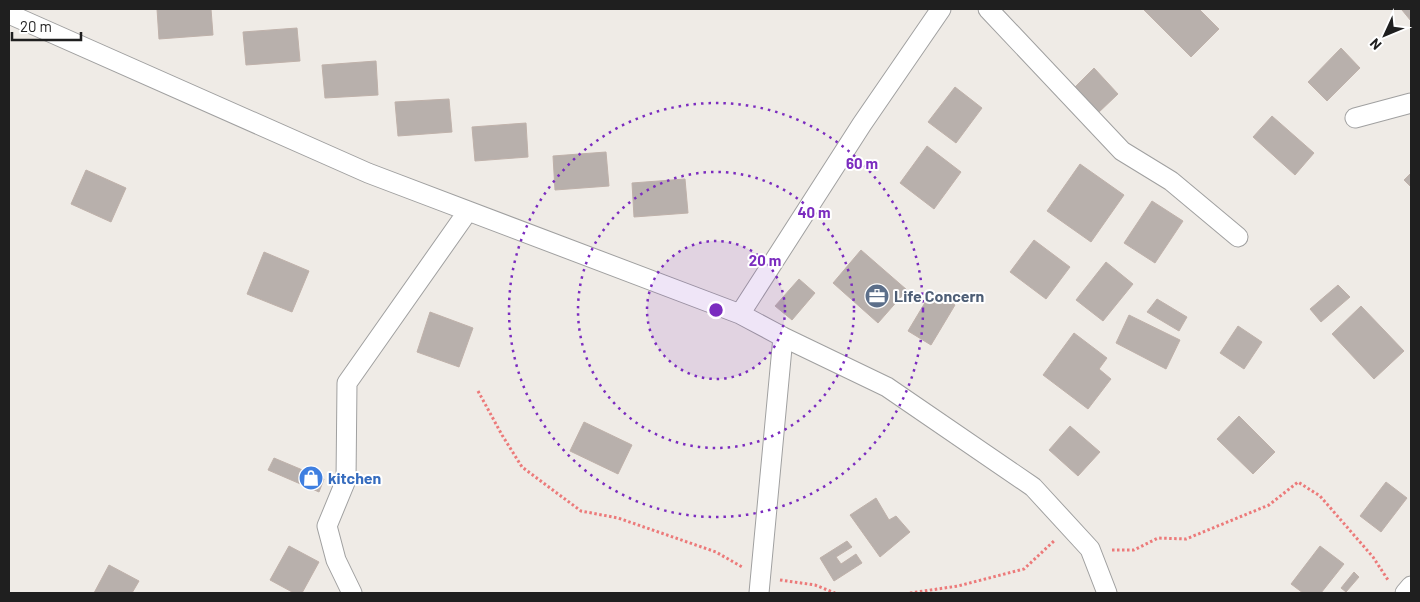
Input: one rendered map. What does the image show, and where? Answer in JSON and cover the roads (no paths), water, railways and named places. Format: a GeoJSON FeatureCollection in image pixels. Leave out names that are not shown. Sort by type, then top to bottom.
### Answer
{"type":"FeatureCollection","features":[{"type":"Feature","properties":{"kind":"street"},"geometry":{"type":"LineString","coordinates":[[740,314],[862,124],[941,9]]}},
{"type":"Feature","properties":{"kind":"street"},"geometry":{"type":"LineString","coordinates":[[988,9],[1122,151],[1171,182],[1238,237]]}},
{"type":"Feature","properties":{"kind":"street"},"geometry":{"type":"LineString","coordinates":[[9,14],[368,173],[740,314],[887,387],[1033,487],[1068,528],[1090,549],[1107,593]]}},
{"type":"Feature","properties":{"kind":"street"},"geometry":{"type":"LineString","coordinates":[[1355,118],[1411,103]]}},
{"type":"Feature","properties":{"kind":"street"},"geometry":{"type":"LineString","coordinates":[[352,593],[336,560],[327,526],[346,480],[347,383],[468,211]]}},
{"type":"Feature","properties":{"kind":"street"},"geometry":{"type":"LineString","coordinates":[[760,586],[783,337]]}},
{"type":"Feature","properties":{"kind":"street"},"geometry":{"type":"LineString","coordinates":[[1398,590],[1411,586]]}},
{"type":"Feature","properties":{"kind":"place","name":"Life Concern"},"geometry":{"type":"Point","coordinates":[877,296]}},
{"type":"Feature","properties":{"kind":"place","name":"kitchen"},"geometry":{"type":"Point","coordinates":[311,478]}}]}
